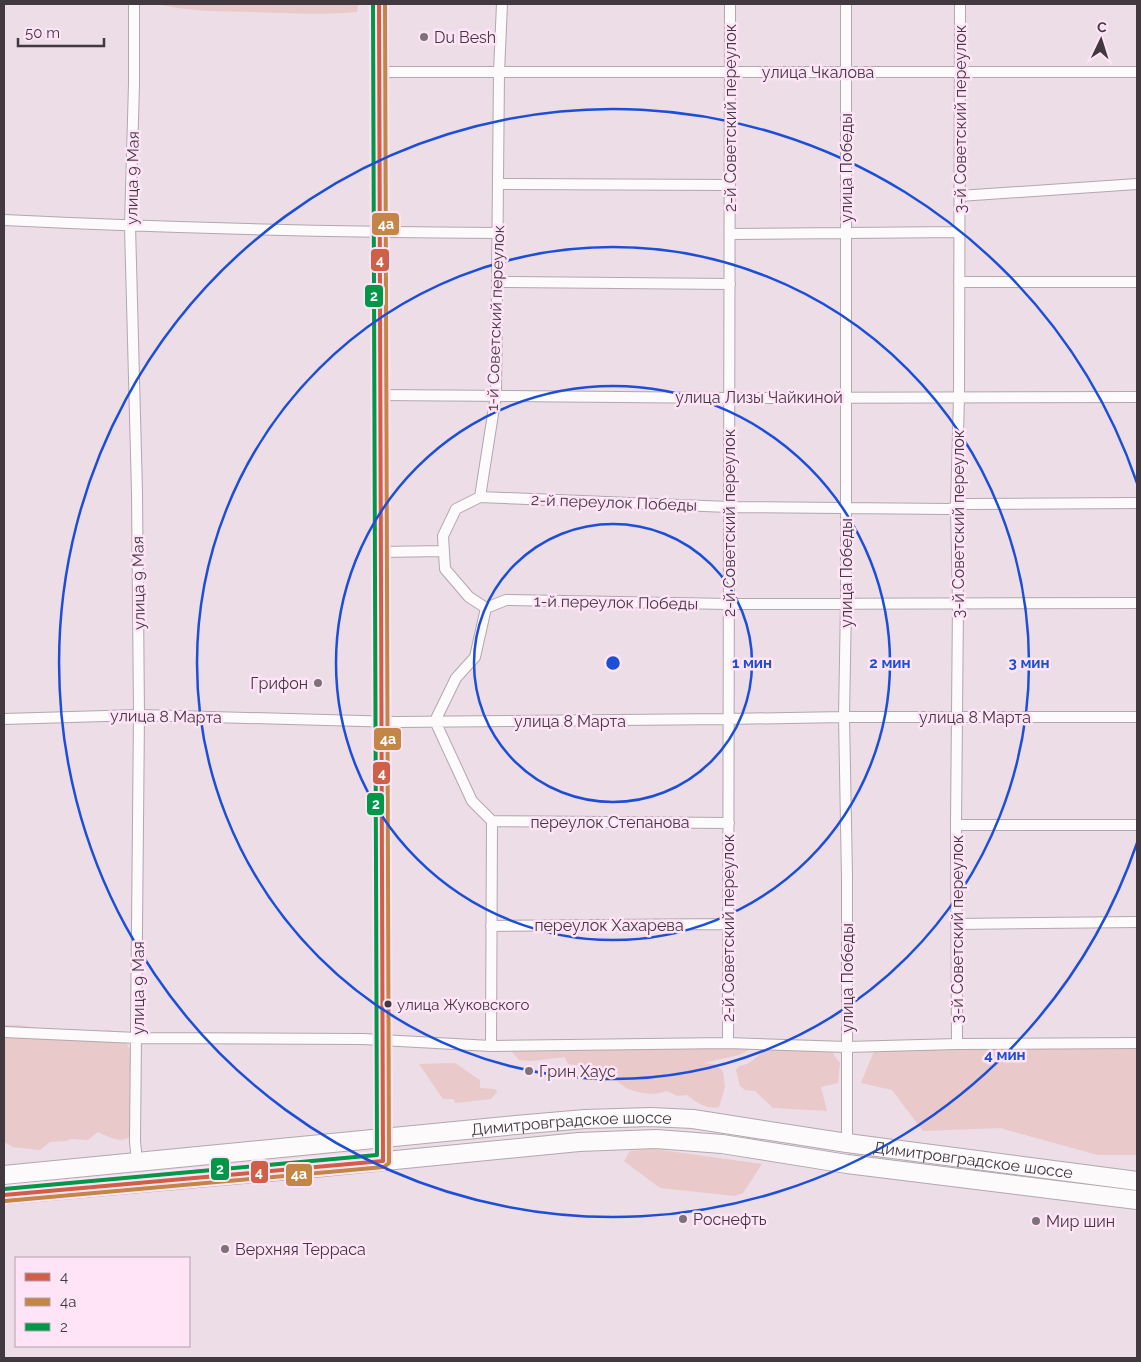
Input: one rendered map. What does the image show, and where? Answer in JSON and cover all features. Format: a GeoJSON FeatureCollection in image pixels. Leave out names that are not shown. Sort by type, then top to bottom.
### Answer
{"type":"FeatureCollection","features":[{"type":"Feature","properties":{"kind":"highway","name":"Димитровградское шоссе"},"geometry":{"type":"LineString","coordinates":[[4,1175],[565,1121],[651,1117],[693,1118],[847,1143],[1137,1181]]}},
{"type":"Feature","properties":{"kind":"highway"},"geometry":{"type":"LineString","coordinates":[[382,1138],[383,1161]]}},
{"type":"Feature","properties":{"kind":"highway","name":"Димитровградское шоссе"},"geometry":{"type":"LineString","coordinates":[[4,1195],[579,1142],[656,1139],[722,1144],[847,1164],[1137,1200]]}},
{"type":"Feature","properties":{"kind":"street","name":"улица 9 Мая"},"geometry":{"type":"LineString","coordinates":[[134,4],[130,226],[139,715],[135,1141],[137,1162]]}},
{"type":"Feature","properties":{"kind":"street"},"geometry":{"type":"LineString","coordinates":[[379,4],[382,1138]]}},
{"type":"Feature","properties":{"kind":"street","name":"1-й Советский переулок"},"geometry":{"type":"LineString","coordinates":[[480,497],[496,395],[499,72],[502,4]]}},
{"type":"Feature","properties":{"kind":"street","name":"2-й Советский переулок"},"geometry":{"type":"LineString","coordinates":[[728,1043],[729,823],[727,720],[730,398],[730,4]]}},
{"type":"Feature","properties":{"kind":"street","name":"улица Победы"},"geometry":{"type":"LineString","coordinates":[[846,4],[846,603],[844,717],[847,1143]]}},
{"type":"Feature","properties":{"kind":"street","name":"3-й Советский переулок"},"geometry":{"type":"LineString","coordinates":[[957,1044],[956,717],[958,604],[956,506],[959,397],[960,4]]}},
{"type":"Feature","properties":{"kind":"street","name":"улица Чкалова"},"geometry":{"type":"LineString","coordinates":[[380,72],[1137,72]]}},
{"type":"Feature","properties":{"kind":"street"},"geometry":{"type":"LineString","coordinates":[[498,184],[730,185]]}},
{"type":"Feature","properties":{"kind":"street"},"geometry":{"type":"LineString","coordinates":[[959,196],[1137,184]]}},
{"type":"Feature","properties":{"kind":"street"},"geometry":{"type":"LineString","coordinates":[[4,220],[130,226],[498,233]]}},
{"type":"Feature","properties":{"kind":"street"},"geometry":{"type":"LineString","coordinates":[[730,234],[959,232]]}},
{"type":"Feature","properties":{"kind":"street"},"geometry":{"type":"LineString","coordinates":[[498,282],[730,284]]}},
{"type":"Feature","properties":{"kind":"street"},"geometry":{"type":"LineString","coordinates":[[959,282],[1137,282]]}},
{"type":"Feature","properties":{"kind":"street","name":"улица Лизы Чайкиной"},"geometry":{"type":"LineString","coordinates":[[380,395],[730,398],[1137,397]]}},
{"type":"Feature","properties":{"kind":"street"},"geometry":{"type":"LineString","coordinates":[[480,497],[456,509],[443,536],[444,569],[469,597],[486,608],[475,657],[456,678],[436,722],[472,801],[492,821],[491,1046]]}},
{"type":"Feature","properties":{"kind":"street","name":"2-й переулок Победы"},"geometry":{"type":"LineString","coordinates":[[480,497],[729,507],[949,509],[966,504],[1137,503]]}},
{"type":"Feature","properties":{"kind":"street"},"geometry":{"type":"LineString","coordinates":[[381,552],[444,551]]}},
{"type":"Feature","properties":{"kind":"street","name":"1-й переулок Победы"},"geometry":{"type":"LineString","coordinates":[[486,608],[506,600],[729,604],[1137,602]]}},
{"type":"Feature","properties":{"kind":"street","name":"улица 8 Марта"},"geometry":{"type":"LineString","coordinates":[[4,719],[139,715],[436,722],[727,720],[844,717],[1137,717]]}},
{"type":"Feature","properties":{"kind":"street","name":"переулок Степанова"},"geometry":{"type":"LineString","coordinates":[[492,821],[729,823]]}},
{"type":"Feature","properties":{"kind":"street"},"geometry":{"type":"LineString","coordinates":[[956,826],[1137,825]]}},
{"type":"Feature","properties":{"kind":"street"},"geometry":{"type":"LineString","coordinates":[[956,924],[1137,922]]}},
{"type":"Feature","properties":{"kind":"street","name":"переулок Хахарева"},"geometry":{"type":"LineString","coordinates":[[492,926],[728,924]]}},
{"type":"Feature","properties":{"kind":"street"},"geometry":{"type":"LineString","coordinates":[[4,1032],[137,1038],[382,1040],[491,1046],[728,1043],[847,1047],[1137,1043]]}},
{"type":"Feature","properties":{"kind":"shaded area"},"geometry":{"type":"Polygon","coordinates":[[[158,4],[358,4],[357,12],[318,14],[205,11],[158,4]]]}},
{"type":"Feature","properties":{"kind":"shaded area"},"geometry":{"type":"Polygon","coordinates":[[[4,1025],[31,1027],[75,1041],[90,1039],[105,1030],[113,1031],[123,1038],[133,1060],[130,1088],[136,1125],[133,1133],[121,1140],[98,1132],[88,1140],[71,1139],[50,1142],[40,1150],[13,1147],[4,1142],[4,1025]]]}},
{"type":"Feature","properties":{"kind":"shaded area"},"geometry":{"type":"Polygon","coordinates":[[[657,1038],[749,1047],[749,1050],[739,1055],[703,1063],[714,1064],[723,1071],[725,1087],[719,1107],[715,1108],[702,1105],[687,1095],[677,1095],[666,1091],[651,1094],[626,1088],[613,1079],[608,1081],[595,1080],[582,1066],[568,1064],[565,1057],[531,1061],[519,1060],[511,1051],[555,1039],[604,1041],[657,1038]]]}},
{"type":"Feature","properties":{"kind":"shaded area"},"geometry":{"type":"Polygon","coordinates":[[[1137,1039],[1137,1155],[1098,1155],[1000,1128],[923,1131],[892,1090],[861,1083],[874,1051],[1137,1039]]]}},
{"type":"Feature","properties":{"kind":"shaded area"},"geometry":{"type":"Polygon","coordinates":[[[830,1047],[840,1063],[838,1083],[821,1087],[827,1111],[773,1108],[755,1091],[745,1090],[740,1086],[736,1070],[739,1066],[748,1063],[765,1052],[783,1048],[830,1047]]]}},
{"type":"Feature","properties":{"kind":"shaded area"},"geometry":{"type":"Polygon","coordinates":[[[455,1063],[480,1080],[480,1088],[496,1089],[497,1092],[491,1099],[455,1103],[454,1099],[443,1099],[419,1064],[455,1063]]]}},
{"type":"Feature","properties":{"kind":"shaded area"},"geometry":{"type":"Polygon","coordinates":[[[654,1149],[762,1164],[743,1193],[735,1196],[660,1188],[624,1161],[630,1151],[654,1149]]]}},
{"type":"Feature","properties":{"kind":"transit line","name":"2"},"geometry":{"type":"LineString","coordinates":[[4,1189],[377,1155],[373,4]]}},
{"type":"Feature","properties":{"kind":"transit line","name":"4"},"geometry":{"type":"LineString","coordinates":[[4,1195],[383,1161],[379,4]]}},
{"type":"Feature","properties":{"kind":"transit line","name":"4а"},"geometry":{"type":"LineString","coordinates":[[5,1201],[384,1167],[389,1163],[385,4]]}},
{"type":"Feature","properties":{"kind":"place","name":"Du Besh"},"geometry":{"type":"Point","coordinates":[424,37]}},
{"type":"Feature","properties":{"kind":"place","name":"Грифон"},"geometry":{"type":"Point","coordinates":[318,683]}},
{"type":"Feature","properties":{"kind":"place","name":"улица Жуковского"},"geometry":{"type":"Point","coordinates":[388,1004]}},
{"type":"Feature","properties":{"kind":"place","name":"Грин Хаус"},"geometry":{"type":"Point","coordinates":[529,1071]}},
{"type":"Feature","properties":{"kind":"place","name":"Роснефть"},"geometry":{"type":"Point","coordinates":[683,1219]}},
{"type":"Feature","properties":{"kind":"place","name":"Мир шин"},"geometry":{"type":"Point","coordinates":[1036,1221]}},
{"type":"Feature","properties":{"kind":"place","name":"Верхняя Терраса"},"geometry":{"type":"Point","coordinates":[225,1249]}}]}
